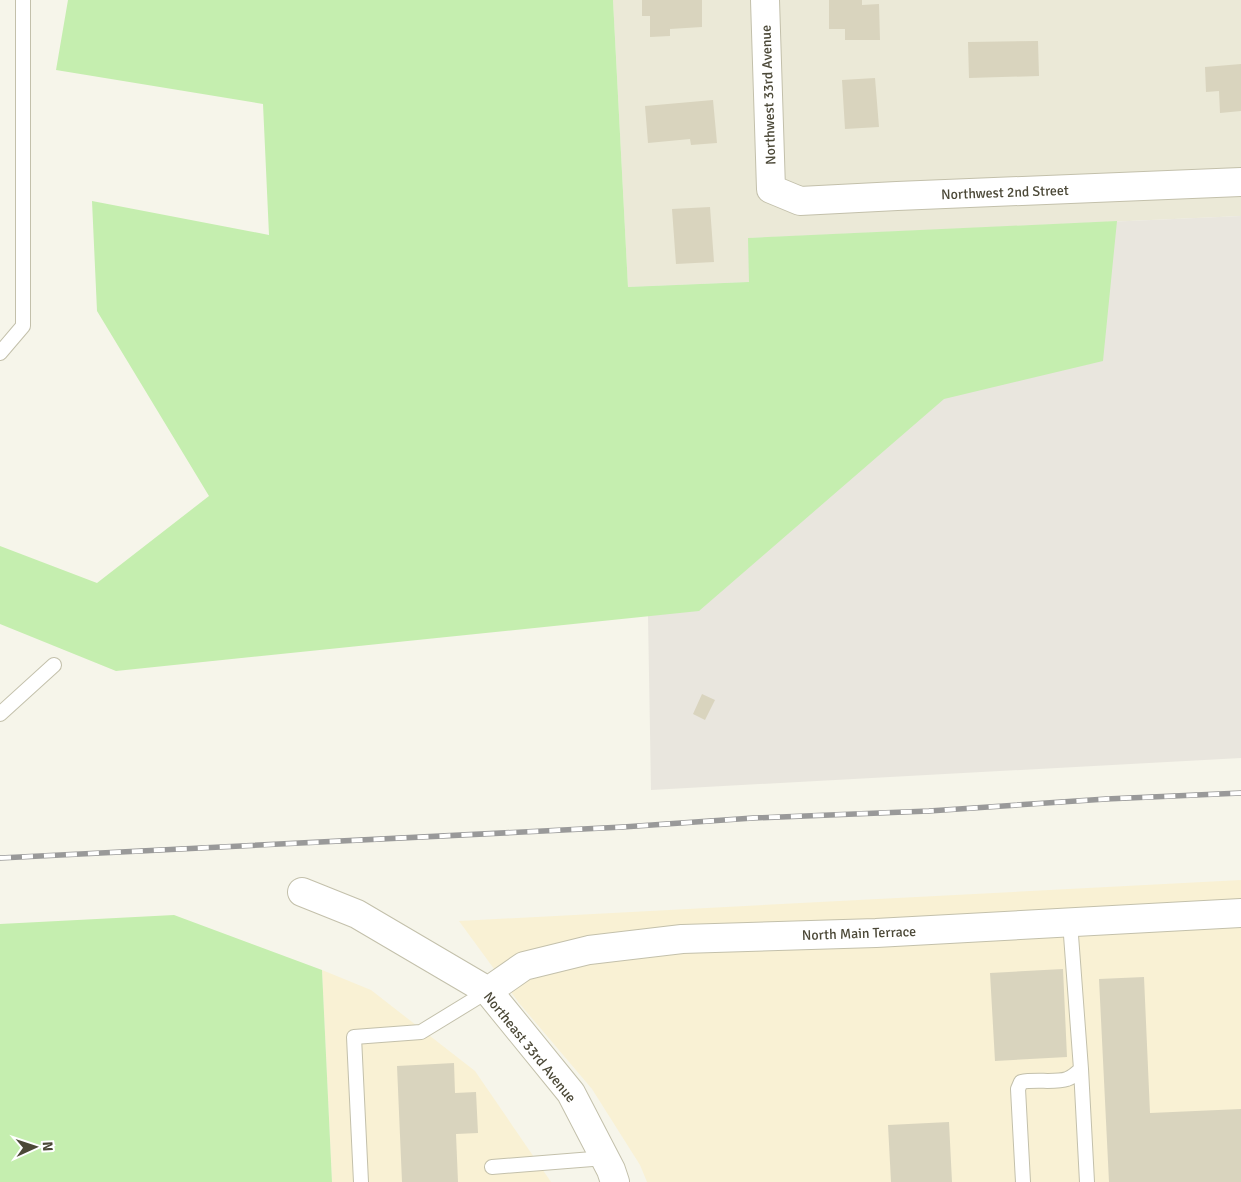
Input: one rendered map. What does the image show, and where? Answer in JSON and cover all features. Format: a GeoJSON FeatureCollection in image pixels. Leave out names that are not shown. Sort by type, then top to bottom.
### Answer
{"type":"FeatureCollection","features":[{"type":"Feature","properties":{"kind":"street","name":"Northwest 33rd Avenue"},"geometry":{"type":"LineString","coordinates":[[765,0],[771,189]]}},
{"type":"Feature","properties":{"kind":"street","name":"Northwest 2nd Street"},"geometry":{"type":"LineString","coordinates":[[771,189],[800,202],[1241,182]]}},
{"type":"Feature","properties":{"kind":"street","name":"Northeast 33rd Avenue"},"geometry":{"type":"LineString","coordinates":[[302,892],[357,914],[488,992],[571,1094],[610,1170]]}},
{"type":"Feature","properties":{"kind":"street","name":"North Main Terrace"},"geometry":{"type":"LineString","coordinates":[[488,992],[524,966],[589,950],[682,939],[876,933],[1241,913]]}},
{"type":"Feature","properties":{"kind":"lane"},"geometry":{"type":"LineString","coordinates":[[0,353],[23,326],[23,0]]}},
{"type":"Feature","properties":{"kind":"lane"},"geometry":{"type":"LineString","coordinates":[[0,714],[54,665]]}},
{"type":"Feature","properties":{"kind":"lane"},"geometry":{"type":"LineString","coordinates":[[1070,922],[1087,1182]]}},
{"type":"Feature","properties":{"kind":"lane"},"geometry":{"type":"LineString","coordinates":[[361,1182],[354,1037],[421,1032],[488,992]]}},
{"type":"Feature","properties":{"kind":"lane"},"geometry":{"type":"LineString","coordinates":[[1023,1182],[1018,1088],[1021,1082],[1029,1080],[1066,1080],[1081,1070]]}},
{"type":"Feature","properties":{"kind":"lane"},"geometry":{"type":"LineString","coordinates":[[492,1167],[610,1170]]}},
{"type":"Feature","properties":{"kind":"shaded area"},"geometry":{"type":"Polygon","coordinates":[[[613,0],[1241,0],[1241,216],[749,238],[750,282],[628,287],[613,0]]]}},
{"type":"Feature","properties":{"kind":"shaded area"},"geometry":{"type":"Polygon","coordinates":[[[1241,216],[1241,758],[651,790],[648,616],[628,287],[749,282],[748,238],[1241,216]]]}},
{"type":"Feature","properties":{"kind":"shaded area"},"geometry":{"type":"Polygon","coordinates":[[[1241,880],[1241,1182],[647,1182],[640,1165],[592,1089],[519,1003],[459,921],[1241,880]]]}},
{"type":"Feature","properties":{"kind":"shaded area"},"geometry":{"type":"Polygon","coordinates":[[[322,970],[371,990],[475,1071],[551,1182],[332,1182],[322,970]]]}},
{"type":"Feature","properties":{"kind":"green space"},"geometry":{"type":"Polygon","coordinates":[[[68,0],[613,0],[628,287],[749,282],[748,238],[1117,221],[1103,361],[944,399],[699,611],[116,671],[0,624],[0,546],[97,583],[209,496],[97,311],[92,201],[269,235],[263,104],[56,70],[68,0]]]}},
{"type":"Feature","properties":{"kind":"green space"},"geometry":{"type":"Polygon","coordinates":[[[174,915],[322,970],[332,1182],[0,1182],[0,924],[174,915]]]}},
{"type":"Feature","properties":{"kind":"building"},"geometry":{"type":"Polygon","coordinates":[[[642,0],[702,0],[702,27],[670,29],[670,36],[650,37],[650,16],[642,16],[642,0]]]}},
{"type":"Feature","properties":{"kind":"building"},"geometry":{"type":"Polygon","coordinates":[[[829,0],[862,0],[862,5],[879,4],[880,40],[845,40],[845,29],[829,29],[829,0]]]}},
{"type":"Feature","properties":{"kind":"building"},"geometry":{"type":"Polygon","coordinates":[[[1038,41],[1039,76],[969,78],[968,42],[1038,41]]]}},
{"type":"Feature","properties":{"kind":"building"},"geometry":{"type":"Polygon","coordinates":[[[1241,64],[1241,111],[1220,113],[1219,91],[1206,92],[1205,67],[1241,64]]]}},
{"type":"Feature","properties":{"kind":"building"},"geometry":{"type":"Polygon","coordinates":[[[875,78],[879,127],[845,129],[842,80],[875,78]]]}},
{"type":"Feature","properties":{"kind":"building"},"geometry":{"type":"Polygon","coordinates":[[[713,100],[717,143],[691,145],[690,139],[648,143],[645,106],[713,100]]]}},
{"type":"Feature","properties":{"kind":"building"},"geometry":{"type":"Polygon","coordinates":[[[710,207],[714,262],[676,264],[672,209],[710,207]]]}},
{"type":"Feature","properties":{"kind":"building"},"geometry":{"type":"Polygon","coordinates":[[[702,694],[715,700],[705,720],[693,714],[702,694]]]}},
{"type":"Feature","properties":{"kind":"building"},"geometry":{"type":"Polygon","coordinates":[[[1063,969],[1067,1057],[995,1061],[990,973],[1063,969]]]}},
{"type":"Feature","properties":{"kind":"building"},"geometry":{"type":"Polygon","coordinates":[[[1144,977],[1150,1113],[1241,1109],[1241,1182],[1109,1182],[1099,979],[1144,977]]]}},
{"type":"Feature","properties":{"kind":"building"},"geometry":{"type":"Polygon","coordinates":[[[454,1063],[455,1093],[476,1092],[478,1133],[456,1134],[458,1182],[402,1182],[397,1066],[454,1063]]]}},
{"type":"Feature","properties":{"kind":"building"},"geometry":{"type":"Polygon","coordinates":[[[949,1122],[952,1182],[891,1182],[888,1125],[949,1122]]]}},
{"type":"Feature","properties":{"kind":"railway"},"geometry":{"type":"LineString","coordinates":[[0,858],[623,827],[753,818],[929,811],[1106,799],[1241,793]]}}]}
